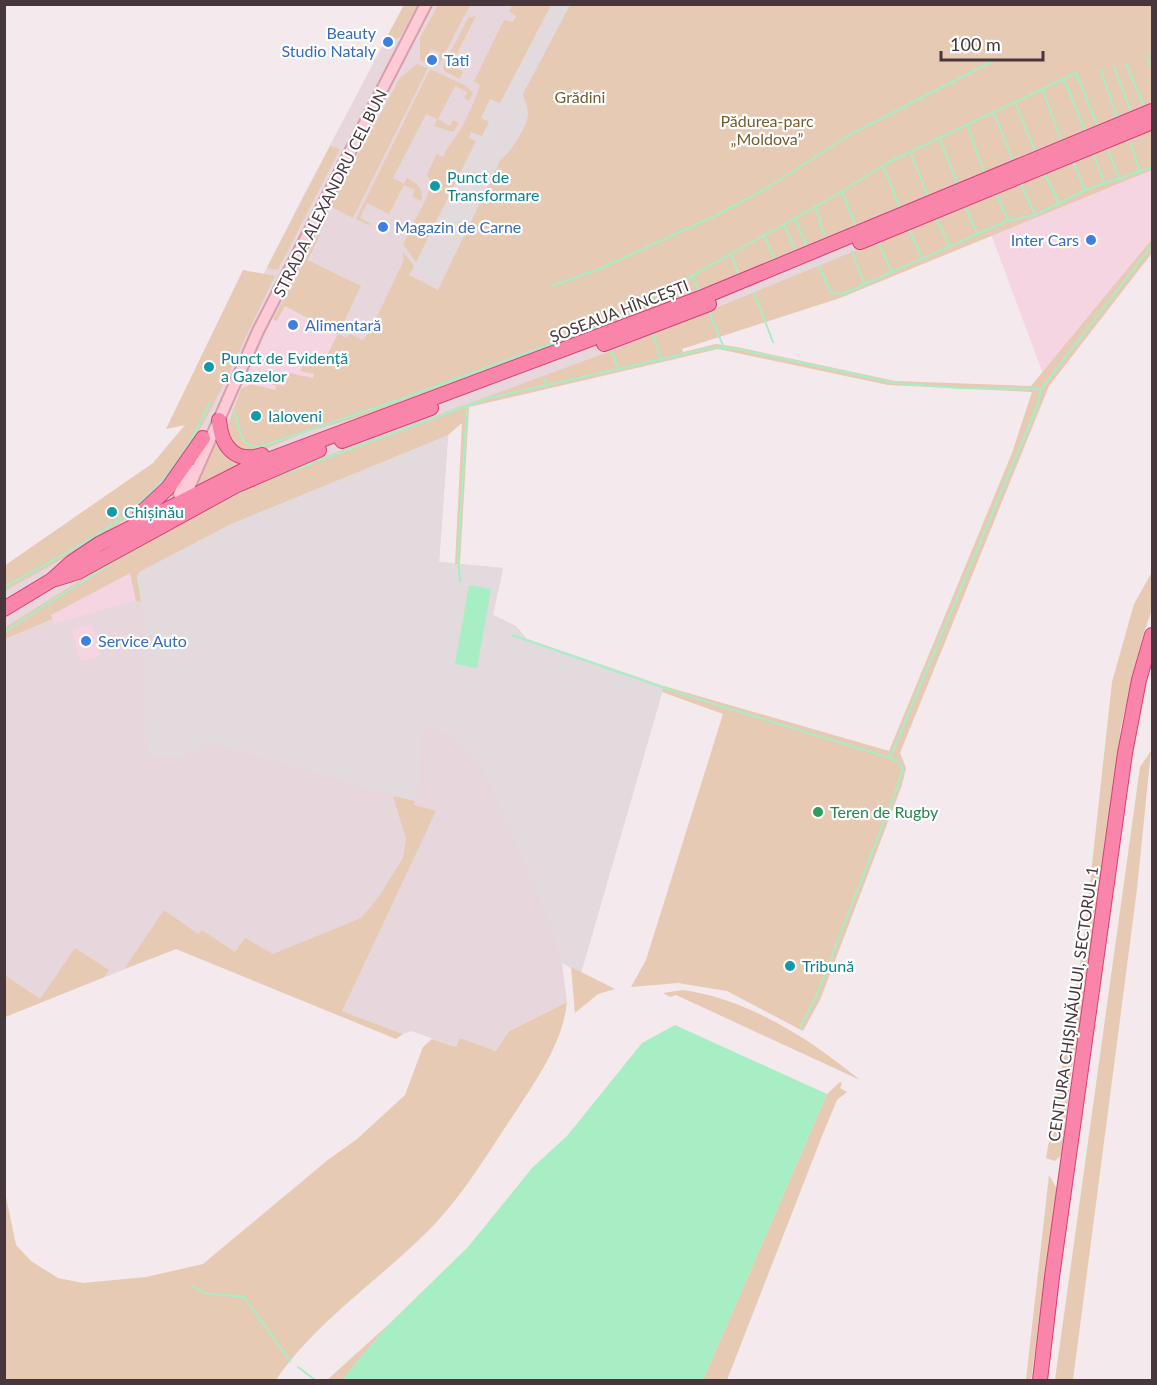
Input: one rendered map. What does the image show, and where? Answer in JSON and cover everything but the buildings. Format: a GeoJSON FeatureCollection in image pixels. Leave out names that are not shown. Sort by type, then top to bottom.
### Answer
{"type":"FeatureCollection","features":[{"type":"Feature","properties":{"kind":"highway","name":"ȘOSEAUA HÎNCEȘTI"},"geometry":{"type":"LineString","coordinates":[[184,501],[260,463],[703,297],[1152,111]]}},
{"type":"Feature","properties":{"kind":"highway","name":"ȘOSEAUA HÎNCEȘTI"},"geometry":{"type":"LineString","coordinates":[[107,550],[313,452],[650,328],[1152,122]]}},
{"type":"Feature","properties":{"kind":"highway"},"geometry":{"type":"LineString","coordinates":[[219,420],[222,437],[228,448],[238,456],[254,458],[370,416],[432,398]]}},
{"type":"Feature","properties":{"kind":"highway"},"geometry":{"type":"LineString","coordinates":[[107,550],[108,534],[141,514],[161,497],[203,438]]}},
{"type":"Feature","properties":{"kind":"highway"},"geometry":{"type":"LineString","coordinates":[[184,501],[190,503],[265,469],[313,452]]}},
{"type":"Feature","properties":{"kind":"highway"},"geometry":{"type":"LineString","coordinates":[[184,501],[194,506],[201,504]]}},
{"type":"Feature","properties":{"kind":"highway"},"geometry":{"type":"LineString","coordinates":[[4,609],[52,580],[72,561],[115,546],[174,512],[184,501]]}},
{"type":"Feature","properties":{"kind":"highway","name":"CENTURA CHIȘINĂULUI, SECTORUL 1"},"geometry":{"type":"LineString","coordinates":[[1039,1380],[1125,753],[1138,680],[1152,635]]}},
{"type":"Feature","properties":{"kind":"highway","name":"CENTURA CHIȘINĂULUI, SECTORUL 1"},"geometry":{"type":"LineString","coordinates":[[1049,1380],[1128,794],[1152,663]]}},
{"type":"Feature","properties":{"kind":"main road","name":"STRADA ALEXANDRU CEL BUN"},"geometry":{"type":"LineString","coordinates":[[184,501],[235,381],[426,4]]}},
{"type":"Feature","properties":{"kind":"main road","name":"STRADA ALEXANDRU CEL BUN"},"geometry":{"type":"LineString","coordinates":[[184,501],[180,489],[228,388],[235,381]]}},
{"type":"Feature","properties":{"kind":"shaded area"},"geometry":{"type":"Polygon","coordinates":[[[404,5],[1152,5],[1152,139],[589,360],[450,411],[439,562],[503,568],[493,615],[516,626],[527,639],[664,686],[581,973],[562,963],[567,1002],[509,1031],[496,1051],[460,1038],[456,1047],[411,1031],[403,1034],[342,1011],[188,944],[5,1017],[5,577],[168,462],[298,206],[404,5]]]}},
{"type":"Feature","properties":{"kind":"shaded area"},"geometry":{"type":"Polygon","coordinates":[[[551,5],[570,5],[523,94],[528,118],[511,151],[501,159],[440,284],[412,270],[475,141],[468,138],[471,132],[482,136],[488,122],[481,118],[491,99],[501,103],[551,5]]]}},
{"type":"Feature","properties":{"kind":"shaded area"},"geometry":{"type":"Polygon","coordinates":[[[1152,169],[1152,239],[1043,374],[991,234],[1152,169]]]}},
{"type":"Feature","properties":{"kind":"shaded area"},"geometry":{"type":"Polygon","coordinates":[[[285,306],[338,334],[325,360],[329,362],[319,379],[275,390],[251,384],[241,389],[273,319],[277,321],[285,306]]]}},
{"type":"Feature","properties":{"kind":"shaded area"},"geometry":{"type":"Polygon","coordinates":[[[448,435],[439,562],[503,568],[493,615],[516,626],[527,639],[664,686],[581,973],[561,962],[550,922],[488,778],[474,756],[447,733],[422,725],[418,798],[412,801],[210,742],[191,752],[184,750],[184,757],[151,756],[146,744],[145,719],[142,714],[144,714],[142,670],[144,669],[140,648],[153,643],[164,645],[165,640],[146,636],[137,577],[139,572],[231,524],[448,435]]]}},
{"type":"Feature","properties":{"kind":"shaded area"},"geometry":{"type":"Polygon","coordinates":[[[130,573],[136,600],[54,624],[51,615],[130,573]]]}},
{"type":"Feature","properties":{"kind":"shaded area"},"geometry":{"type":"Polygon","coordinates":[[[469,585],[491,589],[477,668],[455,664],[469,585]]]}},
{"type":"Feature","properties":{"kind":"shaded area"},"geometry":{"type":"Polygon","coordinates":[[[92,624],[101,656],[80,661],[72,630],[92,624]]]}},
{"type":"Feature","properties":{"kind":"shaded area"},"geometry":{"type":"Polygon","coordinates":[[[675,1025],[827,1094],[703,1380],[342,1380],[389,1324],[468,1247],[532,1168],[567,1136],[642,1043],[675,1025]]]}},
{"type":"Feature","properties":{"kind":"green space"},"geometry":{"type":"Polygon","coordinates":[[[513,4],[551,5],[500,103],[490,99],[481,118],[489,122],[482,136],[471,132],[469,138],[476,141],[416,262],[403,244],[428,195],[430,180],[427,174],[437,154],[443,157],[461,129],[480,85],[474,81],[504,20],[513,22],[516,16],[509,11],[513,4]]]}},
{"type":"Feature","properties":{"kind":"green space"},"geometry":{"type":"Polygon","coordinates":[[[404,5],[418,5],[401,36],[396,39],[388,35],[404,5]]]}},
{"type":"Feature","properties":{"kind":"green space"},"geometry":{"type":"Polygon","coordinates":[[[438,5],[470,5],[440,63],[434,67],[440,53],[431,49],[424,62],[420,60],[420,38],[438,5]]]}},
{"type":"Feature","properties":{"kind":"green space","name":"Pădurea-parc „Moldova”"},"geometry":{"type":"Polygon","coordinates":[[[570,5],[1152,5],[1152,106],[779,261],[388,409],[306,432],[259,452],[245,452],[234,445],[227,428],[241,389],[251,384],[275,390],[276,386],[261,380],[284,386],[290,373],[313,378],[314,374],[300,371],[306,361],[318,362],[327,366],[329,362],[325,359],[338,334],[347,338],[350,334],[363,340],[369,333],[404,260],[402,251],[414,266],[409,275],[438,290],[501,159],[522,131],[528,113],[523,94],[570,5]]]}},
{"type":"Feature","properties":{"kind":"green space"},"geometry":{"type":"Polygon","coordinates":[[[476,16],[451,65],[463,72],[460,79],[444,71],[443,67],[468,18],[476,16]]]}},
{"type":"Feature","properties":{"kind":"green space"},"geometry":{"type":"Polygon","coordinates":[[[417,64],[428,68],[353,218],[330,206],[400,78],[417,64]]]}},
{"type":"Feature","properties":{"kind":"green space"},"geometry":{"type":"Polygon","coordinates":[[[430,69],[466,86],[473,93],[469,101],[464,98],[467,92],[455,86],[438,119],[450,126],[453,120],[459,123],[453,132],[434,126],[437,119],[426,114],[393,178],[404,184],[407,178],[416,184],[422,193],[421,201],[412,196],[415,190],[404,185],[389,214],[367,203],[360,218],[371,224],[369,225],[356,219],[430,69]]]}},
{"type":"Feature","properties":{"kind":"green space"},"geometry":{"type":"Polygon","coordinates":[[[1152,129],[1152,170],[840,298],[682,349],[683,352],[716,344],[737,347],[895,381],[1031,386],[1152,239],[1152,253],[1049,386],[900,753],[906,768],[902,785],[820,1000],[803,1031],[727,991],[678,983],[631,987],[646,960],[723,714],[662,692],[664,686],[889,751],[1012,453],[1032,392],[888,385],[718,349],[469,407],[460,564],[455,564],[462,423],[448,435],[231,524],[139,572],[137,577],[141,602],[136,601],[130,573],[51,615],[52,619],[5,639],[4,628],[122,554],[206,508],[299,466],[611,351],[1152,129]]]}},
{"type":"Feature","properties":{"kind":"green space"},"geometry":{"type":"Polygon","coordinates":[[[330,146],[340,149],[278,270],[267,268],[330,146]]]}},
{"type":"Feature","properties":{"kind":"green space"},"geometry":{"type":"Polygon","coordinates":[[[318,235],[320,235],[308,260],[361,286],[338,334],[285,306],[277,321],[273,319],[318,235]]]}},
{"type":"Feature","properties":{"kind":"green space"},"geometry":{"type":"Polygon","coordinates":[[[243,270],[275,276],[220,393],[187,451],[169,476],[150,498],[119,524],[5,591],[4,566],[153,463],[185,425],[166,429],[243,270]]]}},
{"type":"Feature","properties":{"kind":"green space"},"geometry":{"type":"Polygon","coordinates":[[[217,431],[245,464],[191,489],[217,431]]]}},
{"type":"Feature","properties":{"kind":"green space"},"geometry":{"type":"Polygon","coordinates":[[[1152,572],[1152,609],[1142,639],[1121,726],[1086,1002],[1072,1067],[1061,1155],[1055,1161],[1046,1158],[1083,947],[1112,682],[1134,604],[1152,572]]]}},
{"type":"Feature","properties":{"kind":"green space"},"geometry":{"type":"Polygon","coordinates":[[[1151,751],[1137,889],[1073,1380],[1055,1380],[1140,767],[1151,751]]]}},
{"type":"Feature","properties":{"kind":"green space"},"geometry":{"type":"Polygon","coordinates":[[[393,796],[415,801],[414,805],[436,811],[342,1011],[403,1034],[396,1039],[176,949],[124,969],[164,910],[198,934],[202,930],[235,952],[245,938],[273,954],[361,918],[378,898],[403,858],[406,839],[393,796]]]}},
{"type":"Feature","properties":{"kind":"green space"},"geometry":{"type":"Polygon","coordinates":[[[75,948],[109,970],[104,977],[5,1017],[6,976],[40,999],[75,948]]]}},
{"type":"Feature","properties":{"kind":"green space"},"geometry":{"type":"Polygon","coordinates":[[[571,967],[615,989],[598,994],[575,1013],[571,967]]]}},
{"type":"Feature","properties":{"kind":"green space"},"geometry":{"type":"Polygon","coordinates":[[[683,990],[731,1002],[777,1023],[820,1050],[860,1080],[676,995],[670,997],[663,993],[683,990]]]}},
{"type":"Feature","properties":{"kind":"green space"},"geometry":{"type":"Polygon","coordinates":[[[567,1002],[561,1030],[543,1068],[456,1199],[432,1227],[310,1338],[276,1380],[5,1380],[5,1192],[16,1245],[31,1261],[58,1278],[83,1283],[146,1277],[203,1264],[329,1159],[357,1139],[405,1095],[423,1047],[432,1039],[456,1047],[460,1038],[496,1051],[509,1031],[567,1002]]]}},
{"type":"Feature","properties":{"kind":"green space"},"geometry":{"type":"Polygon","coordinates":[[[840,1082],[842,1083],[840,1088],[847,1092],[837,1100],[822,1136],[727,1380],[703,1380],[827,1094],[840,1082]]]}},
{"type":"Feature","properties":{"kind":"green space"},"geometry":{"type":"Polygon","coordinates":[[[1049,1175],[1057,1189],[1031,1380],[1026,1380],[1049,1175]]]}},
{"type":"Feature","properties":{"kind":"green space"},"geometry":{"type":"Polygon","coordinates":[[[389,1324],[342,1380],[327,1380],[389,1324]]]}},
{"type":"Feature","properties":{"kind":"waterway"},"geometry":{"type":"LineString","coordinates":[[1147,55],[1152,68]]}},
{"type":"Feature","properties":{"kind":"waterway"},"geometry":{"type":"LineString","coordinates":[[552,286],[599,269],[717,215],[765,189],[851,134],[991,62]]}},
{"type":"Feature","properties":{"kind":"waterway"},"geometry":{"type":"LineString","coordinates":[[1126,64],[1145,109]]}},
{"type":"Feature","properties":{"kind":"waterway"},"geometry":{"type":"LineString","coordinates":[[1114,67],[1132,114]]}},
{"type":"Feature","properties":{"kind":"waterway"},"geometry":{"type":"LineString","coordinates":[[1101,70],[1118,120]]}},
{"type":"Feature","properties":{"kind":"waterway"},"geometry":{"type":"LineString","coordinates":[[233,411],[240,434],[246,442],[259,447],[401,399],[605,324],[833,197],[887,163],[1076,73],[1098,127]]}},
{"type":"Feature","properties":{"kind":"waterway"},"geometry":{"type":"LineString","coordinates":[[1064,79],[1086,133]]}},
{"type":"Feature","properties":{"kind":"waterway"},"geometry":{"type":"LineString","coordinates":[[1043,90],[1062,143]]}},
{"type":"Feature","properties":{"kind":"waterway"},"geometry":{"type":"LineString","coordinates":[[1016,104],[1036,154]]}},
{"type":"Feature","properties":{"kind":"waterway"},"geometry":{"type":"LineString","coordinates":[[994,113],[1014,163]]}},
{"type":"Feature","properties":{"kind":"waterway"},"geometry":{"type":"LineString","coordinates":[[968,127],[985,175]]}},
{"type":"Feature","properties":{"kind":"waterway"},"geometry":{"type":"LineString","coordinates":[[1129,138],[1140,172]]}},
{"type":"Feature","properties":{"kind":"waterway"},"geometry":{"type":"LineString","coordinates":[[940,139],[958,186]]}},
{"type":"Feature","properties":{"kind":"waterway"},"geometry":{"type":"LineString","coordinates":[[1107,147],[1119,178]]}},
{"type":"Feature","properties":{"kind":"waterway"},"geometry":{"type":"LineString","coordinates":[[1093,153],[1105,184]]}},
{"type":"Feature","properties":{"kind":"waterway"},"geometry":{"type":"LineString","coordinates":[[911,154],[929,199]]}},
{"type":"Feature","properties":{"kind":"waterway"},"geometry":{"type":"LineString","coordinates":[[1073,161],[1085,190]]}},
{"type":"Feature","properties":{"kind":"waterway"},"geometry":{"type":"LineString","coordinates":[[883,166],[901,210]]}},
{"type":"Feature","properties":{"kind":"waterway"},"geometry":{"type":"LineString","coordinates":[[819,266],[831,293],[842,294],[1007,221],[1035,215],[1088,189],[1152,167]]}},
{"type":"Feature","properties":{"kind":"waterway"},"geometry":{"type":"LineString","coordinates":[[1044,173],[1059,203]]}},
{"type":"Feature","properties":{"kind":"waterway"},"geometry":{"type":"LineString","coordinates":[[1021,183],[1035,215]]}},
{"type":"Feature","properties":{"kind":"waterway"},"geometry":{"type":"LineString","coordinates":[[842,192],[857,229]]}},
{"type":"Feature","properties":{"kind":"waterway"},"geometry":{"type":"LineString","coordinates":[[996,193],[1008,220]]}},
{"type":"Feature","properties":{"kind":"waterway"},"geometry":{"type":"LineString","coordinates":[[965,206],[977,233]]}},
{"type":"Feature","properties":{"kind":"waterway"},"geometry":{"type":"LineString","coordinates":[[816,207],[826,242]]}},
{"type":"Feature","properties":{"kind":"waterway"},"geometry":{"type":"LineString","coordinates":[[936,218],[950,247]]}},
{"type":"Feature","properties":{"kind":"waterway"},"geometry":{"type":"LineString","coordinates":[[795,219],[808,249]]}},
{"type":"Feature","properties":{"kind":"waterway"},"geometry":{"type":"LineString","coordinates":[[784,224],[797,254]]}},
{"type":"Feature","properties":{"kind":"waterway"},"geometry":{"type":"LineString","coordinates":[[909,229],[922,259]]}},
{"type":"Feature","properties":{"kind":"waterway"},"geometry":{"type":"LineString","coordinates":[[764,235],[776,263]]}},
{"type":"Feature","properties":{"kind":"waterway"},"geometry":{"type":"LineString","coordinates":[[878,242],[892,272]]}},
{"type":"Feature","properties":{"kind":"waterway"},"geometry":{"type":"LineString","coordinates":[[512,635],[688,696],[890,758],[1038,404],[1041,389],[1152,245]]}},
{"type":"Feature","properties":{"kind":"waterway"},"geometry":{"type":"LineString","coordinates":[[852,252],[864,283]]}},
{"type":"Feature","properties":{"kind":"waterway"},"geometry":{"type":"LineString","coordinates":[[731,255],[740,278]]}},
{"type":"Feature","properties":{"kind":"waterway"},"geometry":{"type":"LineString","coordinates":[[692,275],[700,294]]}},
{"type":"Feature","properties":{"kind":"waterway"},"geometry":{"type":"LineString","coordinates":[[754,293],[773,342]]}},
{"type":"Feature","properties":{"kind":"waterway"},"geometry":{"type":"LineString","coordinates":[[709,312],[724,348]]}},
{"type":"Feature","properties":{"kind":"waterway"},"geometry":{"type":"LineString","coordinates":[[653,334],[661,360]]}},
{"type":"Feature","properties":{"kind":"waterway"},"geometry":{"type":"LineString","coordinates":[[264,481],[485,399],[715,347],[738,349],[895,383],[959,388],[1041,389]]}},
{"type":"Feature","properties":{"kind":"waterway"},"geometry":{"type":"LineString","coordinates":[[611,351],[619,370]]}},
{"type":"Feature","properties":{"kind":"waterway"},"geometry":{"type":"LineString","coordinates":[[544,378],[547,386]]}},
{"type":"Feature","properties":{"kind":"waterway"},"geometry":{"type":"LineString","coordinates":[[4,587],[74,549],[118,521],[138,504],[157,486],[179,459],[210,402]]}},
{"type":"Feature","properties":{"kind":"waterway"},"geometry":{"type":"LineString","coordinates":[[460,582],[458,558],[467,406]]}},
{"type":"Feature","properties":{"kind":"waterway"},"geometry":{"type":"LineString","coordinates":[[219,502],[254,485]]}},
{"type":"Feature","properties":{"kind":"waterway"},"geometry":{"type":"LineString","coordinates":[[127,554],[150,540]]}},
{"type":"Feature","properties":{"kind":"waterway"},"geometry":{"type":"LineString","coordinates":[[4,632],[122,556]]}},
{"type":"Feature","properties":{"kind":"waterway"},"geometry":{"type":"LineString","coordinates":[[800,1027],[816,997],[895,793],[903,769],[897,761],[891,759]]}},
{"type":"Feature","properties":{"kind":"waterway"},"geometry":{"type":"LineString","coordinates":[[193,1286],[204,1293],[244,1297],[290,1361]]}},
{"type":"Feature","properties":{"kind":"waterway"},"geometry":{"type":"LineString","coordinates":[[298,1367],[315,1380]]}},
{"type":"Feature","properties":{"kind":"place","name":"Beauty Studio Nataly"},"geometry":{"type":"Point","coordinates":[388,42]}},
{"type":"Feature","properties":{"kind":"place","name":"Tati"},"geometry":{"type":"Point","coordinates":[432,60]}},
{"type":"Feature","properties":{"kind":"place","name":"Punct de Transformare"},"geometry":{"type":"Point","coordinates":[435,186]}},
{"type":"Feature","properties":{"kind":"place","name":"Magazin de Carne"},"geometry":{"type":"Point","coordinates":[383,227]}},
{"type":"Feature","properties":{"kind":"place","name":"Inter Cars"},"geometry":{"type":"Point","coordinates":[1091,240]}},
{"type":"Feature","properties":{"kind":"place","name":"Alimentară"},"geometry":{"type":"Point","coordinates":[293,325]}},
{"type":"Feature","properties":{"kind":"place","name":"Punct de Evidență a Gazelor"},"geometry":{"type":"Point","coordinates":[209,367]}},
{"type":"Feature","properties":{"kind":"place","name":"Ialoveni"},"geometry":{"type":"Point","coordinates":[256,416]}},
{"type":"Feature","properties":{"kind":"place","name":"Chișinău"},"geometry":{"type":"Point","coordinates":[112,512]}},
{"type":"Feature","properties":{"kind":"place","name":"Service Auto"},"geometry":{"type":"Point","coordinates":[86,641]}},
{"type":"Feature","properties":{"kind":"place","name":"Teren de Rugby"},"geometry":{"type":"Point","coordinates":[818,812]}},
{"type":"Feature","properties":{"kind":"place","name":"Tribună"},"geometry":{"type":"Point","coordinates":[790,966]}},
{"type":"Feature","properties":{"kind":"park label","name":"Grădini"},"geometry":{"type":"Point","coordinates":[580,97]}}]}
